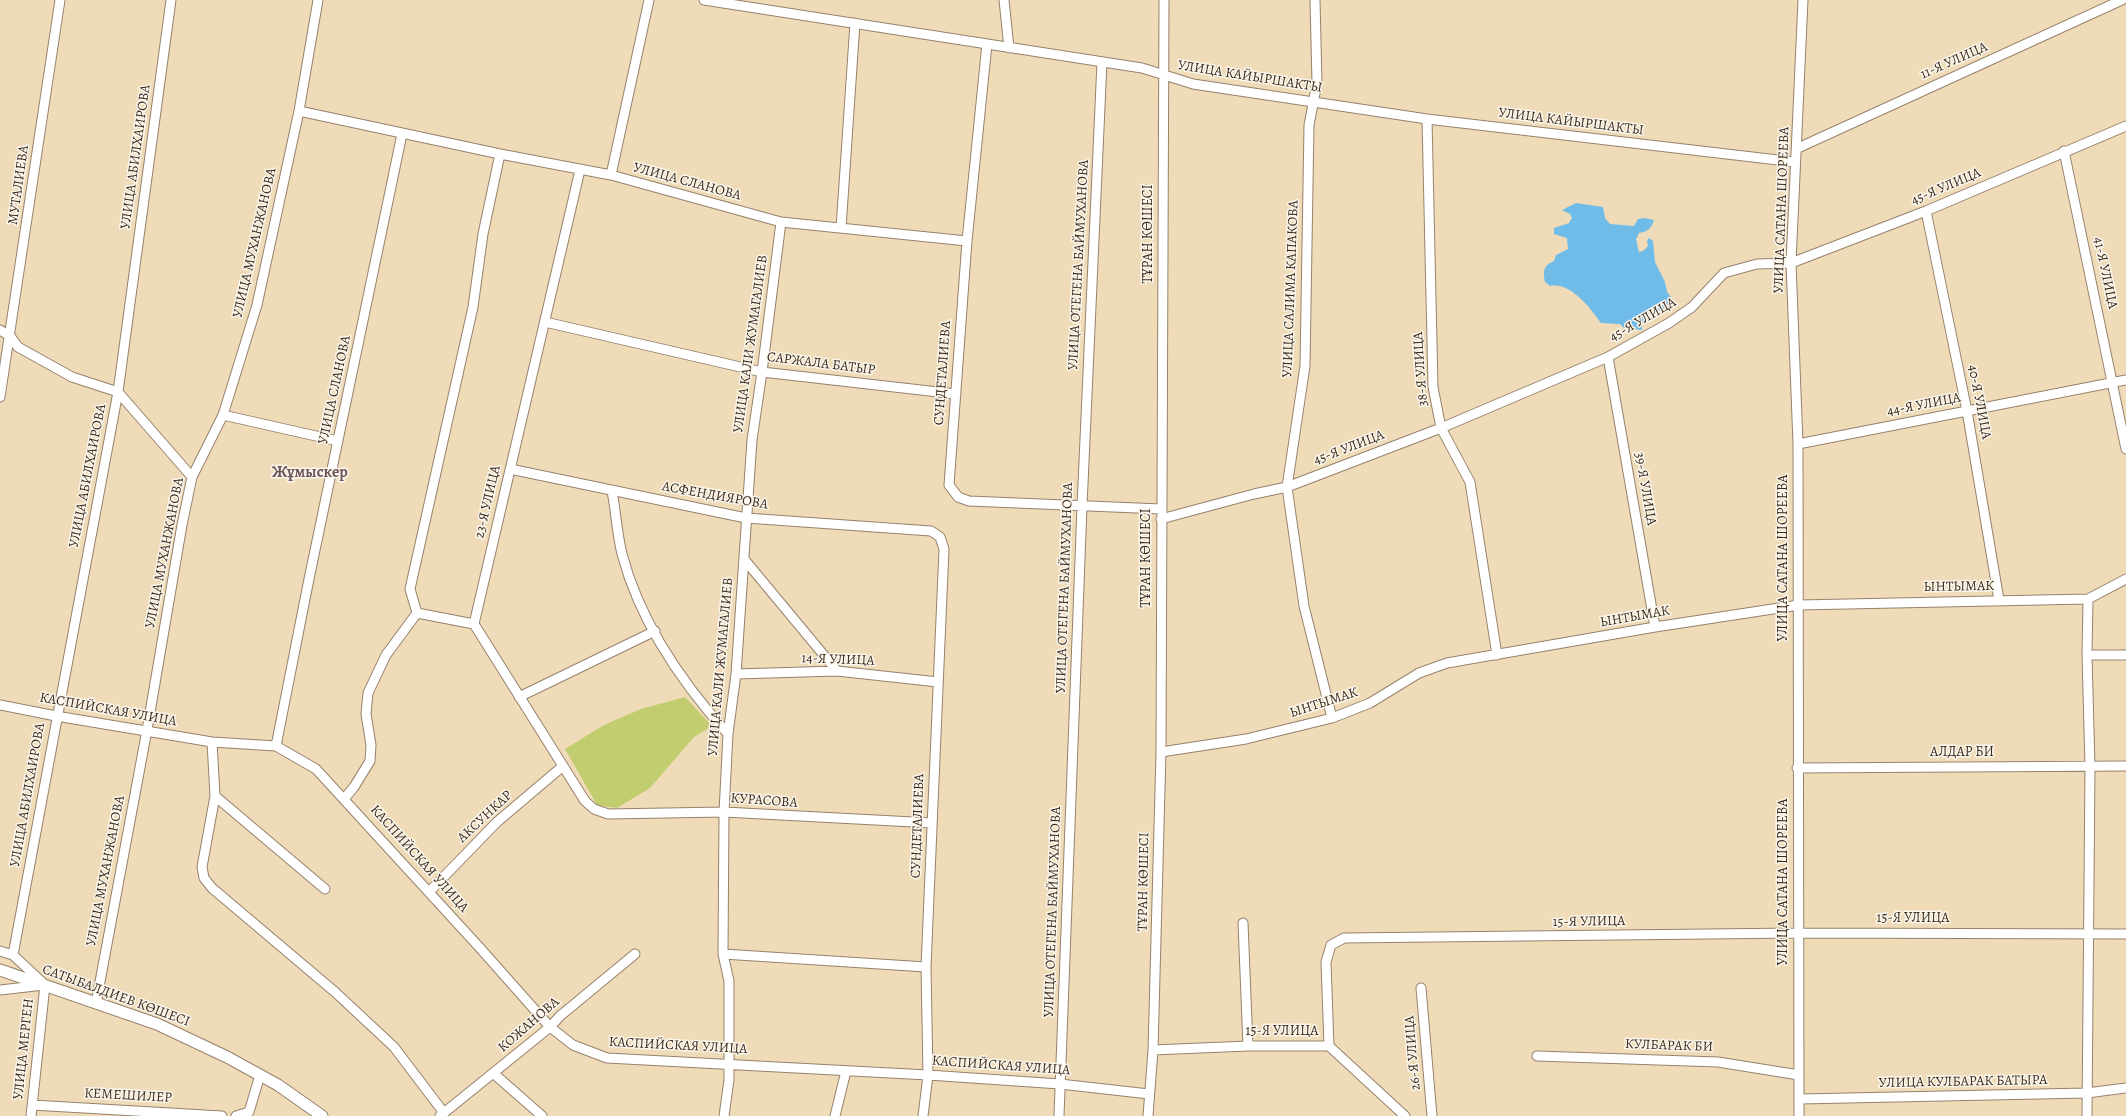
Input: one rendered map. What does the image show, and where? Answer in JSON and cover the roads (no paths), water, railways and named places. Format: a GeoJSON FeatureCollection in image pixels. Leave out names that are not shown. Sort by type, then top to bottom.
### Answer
{"type":"FeatureCollection","features":[{"type":"Feature","properties":{"kind":"main road","name":"САТЫБАЛДИЕВ КӨШЕСІ"},"geometry":{"type":"LineString","coordinates":[[0,970],[157,1024],[227,1057],[278,1085],[322,1116]]}},
{"type":"Feature","properties":{"kind":"street","name":"МУТАЛИЕВА"},"geometry":{"type":"LineString","coordinates":[[0,397],[60,0]]}},
{"type":"Feature","properties":{"kind":"street","name":"УЛИЦА АБИЛХАИРОВА"},"geometry":{"type":"LineString","coordinates":[[13,955],[56,716],[118,392],[171,0]]}},
{"type":"Feature","properties":{"kind":"street","name":"УЛИЦА МУХАНЖАНОВА"},"geometry":{"type":"LineString","coordinates":[[96,1003],[147,730],[182,525],[192,477],[222,415],[257,306],[298,111],[318,0]]}},
{"type":"Feature","properties":{"kind":"street"},"geometry":{"type":"LineString","coordinates":[[611,175],[649,0]]}},
{"type":"Feature","properties":{"kind":"street","name":"УЛИЦА КАЙЫРШАКТЫ"},"geometry":{"type":"LineString","coordinates":[[704,0],[1142,68],[1193,84],[1428,119],[1795,162]]}},
{"type":"Feature","properties":{"kind":"street"},"geometry":{"type":"LineString","coordinates":[[770,0],[770,10]]}},
{"type":"Feature","properties":{"kind":"street"},"geometry":{"type":"LineString","coordinates":[[1004,0],[1009,48]]}},
{"type":"Feature","properties":{"kind":"street","name":"ТҰРАН КӨШЕСІ"},"geometry":{"type":"LineString","coordinates":[[1148,1116],[1153,1050],[1161,752],[1164,0]]}},
{"type":"Feature","properties":{"kind":"street","name":"УЛИЦА САЛИМА КАПАКОВА"},"geometry":{"type":"LineString","coordinates":[[1315,0],[1317,83],[1309,125],[1305,366],[1288,487],[1304,606],[1332,718]]}},
{"type":"Feature","properties":{"kind":"street","name":"УЛИЦА САТАНА ШОРЕЕВА"},"geometry":{"type":"LineString","coordinates":[[1800,1116],[1797,768],[1799,605],[1798,444],[1791,263],[1795,162],[1798,148],[1803,0]]}},
{"type":"Feature","properties":{"kind":"street","name":"11-Я УЛИЦА"},"geometry":{"type":"LineString","coordinates":[[1798,148],[2122,0]]}},
{"type":"Feature","properties":{"kind":"street"},"geometry":{"type":"LineString","coordinates":[[840,228],[855,23]]}},
{"type":"Feature","properties":{"kind":"street","name":"СУНДЕТАЛИЕВА"},"geometry":{"type":"LineString","coordinates":[[987,44],[967,241],[949,485],[958,497],[969,502],[1161,509]]}},
{"type":"Feature","properties":{"kind":"street","name":"УЛИЦА ОТЕГЕНА БАЙМУХАНОВА"},"geometry":{"type":"LineString","coordinates":[[1059,1116],[1082,506],[1102,62]]}},
{"type":"Feature","properties":{"kind":"street","name":"УЛИЦА СЛАНОВА"},"geometry":{"type":"LineString","coordinates":[[298,111],[402,134],[611,175],[781,222],[967,241]]}},
{"type":"Feature","properties":{"kind":"street","name":"38-Я УЛИЦА"},"geometry":{"type":"LineString","coordinates":[[1428,119],[1433,387],[1441,428],[1470,482],[1497,655]]}},
{"type":"Feature","properties":{"kind":"street","name":"45-Я УЛИЦА"},"geometry":{"type":"LineString","coordinates":[[1161,519],[1254,494],[1288,487],[1441,428],[1608,356],[1669,322],[1692,307],[1724,273],[1757,264],[1791,263],[1926,211],[2064,151],[2126,126]]}},
{"type":"Feature","properties":{"kind":"street","name":"УЛИЦА СЛАНОВА"},"geometry":{"type":"LineString","coordinates":[[276,746],[309,579],[402,134]]}},
{"type":"Feature","properties":{"kind":"street","name":"41-Я УЛИЦА"},"geometry":{"type":"LineString","coordinates":[[2064,151],[2114,382],[2126,449]]}},
{"type":"Feature","properties":{"kind":"street"},"geometry":{"type":"LineString","coordinates":[[417,613],[410,589],[473,307],[483,234],[500,154]]}},
{"type":"Feature","properties":{"kind":"street","name":"23-Я УЛИЦА"},"geometry":{"type":"LineString","coordinates":[[474,624],[580,170]]}},
{"type":"Feature","properties":{"kind":"street","name":"40-Я УЛИЦА"},"geometry":{"type":"LineString","coordinates":[[1926,211],[1967,411],[1999,600]]}},
{"type":"Feature","properties":{"kind":"street","name":"УЛИЦА КАЛИ ЖУМАГАЛИЕВ"},"geometry":{"type":"LineString","coordinates":[[724,1116],[729,1080],[729,981],[723,954],[724,812],[728,734],[736,674],[752,440],[781,222]]}},
{"type":"Feature","properties":{"kind":"street","name":"САРЖАЛА БАТЫР"},"geometry":{"type":"LineString","coordinates":[[545,322],[762,372],[956,394]]}},
{"type":"Feature","properties":{"kind":"street"},"geometry":{"type":"LineString","coordinates":[[0,330],[10,336],[18,347],[72,377],[118,392],[192,477]]}},
{"type":"Feature","properties":{"kind":"street","name":"39-Я УЛИЦА"},"geometry":{"type":"LineString","coordinates":[[1608,356],[1655,627]]}},
{"type":"Feature","properties":{"kind":"street","name":"44-Я УЛИЦА"},"geometry":{"type":"LineString","coordinates":[[1798,444],[2126,380]]}},
{"type":"Feature","properties":{"kind":"street"},"geometry":{"type":"LineString","coordinates":[[222,415],[338,441]]}},
{"type":"Feature","properties":{"kind":"street","name":"АСФЕНДИЯРОВА"},"geometry":{"type":"LineString","coordinates":[[510,469],[746,518],[930,531],[940,537]]}},
{"type":"Feature","properties":{"kind":"street"},"geometry":{"type":"LineString","coordinates":[[612,491],[622,554],[640,605],[680,676],[728,734]]}},
{"type":"Feature","properties":{"kind":"street","name":"СУНДЕТАЛИЕВА"},"geometry":{"type":"LineString","coordinates":[[923,1116],[928,1075],[926,967],[944,549],[940,537]]}},
{"type":"Feature","properties":{"kind":"street"},"geometry":{"type":"LineString","coordinates":[[744,559],[838,671]]}},
{"type":"Feature","properties":{"kind":"street","name":"ЫНТЫМАК"},"geometry":{"type":"LineString","coordinates":[[1161,752],[1246,739],[1332,718],[1370,703],[1418,673],[1447,663],[1655,627],[1799,605],[2088,599],[2126,579]]}},
{"type":"Feature","properties":{"kind":"street"},"geometry":{"type":"LineString","coordinates":[[2087,1116],[2090,766],[2086,655],[2088,599]]}},
{"type":"Feature","properties":{"kind":"street"},"geometry":{"type":"LineString","coordinates":[[417,613],[474,624],[563,766]]}},
{"type":"Feature","properties":{"kind":"street"},"geometry":{"type":"LineString","coordinates":[[344,799],[354,787],[370,761],[371,745],[366,714],[368,693],[386,655],[417,613]]}},
{"type":"Feature","properties":{"kind":"street"},"geometry":{"type":"LineString","coordinates":[[519,697],[655,631]]}},
{"type":"Feature","properties":{"kind":"street"},"geometry":{"type":"LineString","coordinates":[[2086,655],[2126,656]]}},
{"type":"Feature","properties":{"kind":"street","name":"14-Я УЛИЦА"},"geometry":{"type":"LineString","coordinates":[[736,674],[838,671],[938,682]]}},
{"type":"Feature","properties":{"kind":"street","name":"КАСПИЙСКАЯ УЛИЦА"},"geometry":{"type":"LineString","coordinates":[[0,705],[56,716],[212,742],[276,746],[316,769],[550,1027],[573,1045],[607,1058],[728,1063],[928,1075],[1060,1084],[1149,1094]]}},
{"type":"Feature","properties":{"kind":"street"},"geometry":{"type":"LineString","coordinates":[[212,742],[215,796],[202,867],[204,878],[212,888],[335,992],[394,1047],[442,1115]]}},
{"type":"Feature","properties":{"kind":"street","name":"КУРАСОВА"},"geometry":{"type":"LineString","coordinates":[[563,766],[585,801],[594,810],[608,814],[724,812],[932,824]]}},
{"type":"Feature","properties":{"kind":"street","name":"АКСУНКАР"},"geometry":{"type":"LineString","coordinates":[[429,892],[497,822],[563,766]]}},
{"type":"Feature","properties":{"kind":"street","name":"АЛДАР БИ"},"geometry":{"type":"LineString","coordinates":[[1797,768],[2126,766]]}},
{"type":"Feature","properties":{"kind":"street"},"geometry":{"type":"LineString","coordinates":[[215,796],[325,889]]}},
{"type":"Feature","properties":{"kind":"street"},"geometry":{"type":"LineString","coordinates":[[1243,923],[1248,1046]]}},
{"type":"Feature","properties":{"kind":"street","name":"15-Я УЛИЦА"},"geometry":{"type":"LineString","coordinates":[[1153,1050],[1248,1046],[1329,1046],[1326,962],[1331,945],[1344,938],[1798,934],[2126,934]]}},
{"type":"Feature","properties":{"kind":"street"},"geometry":{"type":"LineString","coordinates":[[0,951],[13,955],[45,985]]}},
{"type":"Feature","properties":{"kind":"street","name":"КОЖАНОВА"},"geometry":{"type":"LineString","coordinates":[[442,1115],[550,1027],[560,1016],[635,954]]}},
{"type":"Feature","properties":{"kind":"street"},"geometry":{"type":"LineString","coordinates":[[723,954],[926,967]]}},
{"type":"Feature","properties":{"kind":"street"},"geometry":{"type":"LineString","coordinates":[[0,990],[45,985]]}},
{"type":"Feature","properties":{"kind":"street","name":"УЛИЦА МЕРГЕН"},"geometry":{"type":"LineString","coordinates":[[31,1116],[45,985]]}},
{"type":"Feature","properties":{"kind":"street","name":"26-Я УЛИЦА"},"geometry":{"type":"LineString","coordinates":[[1421,988],[1432,1116]]}},
{"type":"Feature","properties":{"kind":"street"},"geometry":{"type":"LineString","coordinates":[[1329,1046],[1405,1116]]}},
{"type":"Feature","properties":{"kind":"street","name":"КУЛБАРАК БИ"},"geometry":{"type":"LineString","coordinates":[[1538,1056],[1718,1062],[1799,1075]]}},
{"type":"Feature","properties":{"kind":"street"},"geometry":{"type":"LineString","coordinates":[[835,1116],[846,1071]]}},
{"type":"Feature","properties":{"kind":"street"},"geometry":{"type":"LineString","coordinates":[[493,1073],[542,1116]]}},
{"type":"Feature","properties":{"kind":"street"},"geometry":{"type":"LineString","coordinates":[[236,1116],[249,1112],[260,1075]]}},
{"type":"Feature","properties":{"kind":"street","name":"УЛИЦА КУЛБАРАК БАТЫРА"},"geometry":{"type":"LineString","coordinates":[[1800,1100],[2087,1093],[2126,1088]]}},
{"type":"Feature","properties":{"kind":"street","name":"КЕМЕШИЛЕР"},"geometry":{"type":"LineString","coordinates":[[32,1104],[222,1116]]}},
{"type":"Feature","properties":{"kind":"water"},"geometry":{"type":"Polygon","coordinates":[[[1576,203],[1603,207],[1605,218],[1610,224],[1634,226],[1638,219],[1645,218],[1654,220],[1652,226],[1639,233],[1636,239],[1639,252],[1643,251],[1648,246],[1647,241],[1649,238],[1653,241],[1655,262],[1665,282],[1672,304],[1659,311],[1651,310],[1642,324],[1642,330],[1633,329],[1630,326],[1624,328],[1620,324],[1601,323],[1579,297],[1565,288],[1550,286],[1545,282],[1544,272],[1546,267],[1554,261],[1556,255],[1568,249],[1567,238],[1554,234],[1554,228],[1569,223],[1572,218],[1570,214],[1562,210],[1576,203]]]}},
{"type":"Feature","properties":{"kind":"district","name":"Жұмыскер"},"geometry":{"type":"Point","coordinates":[310,473]}}]}
